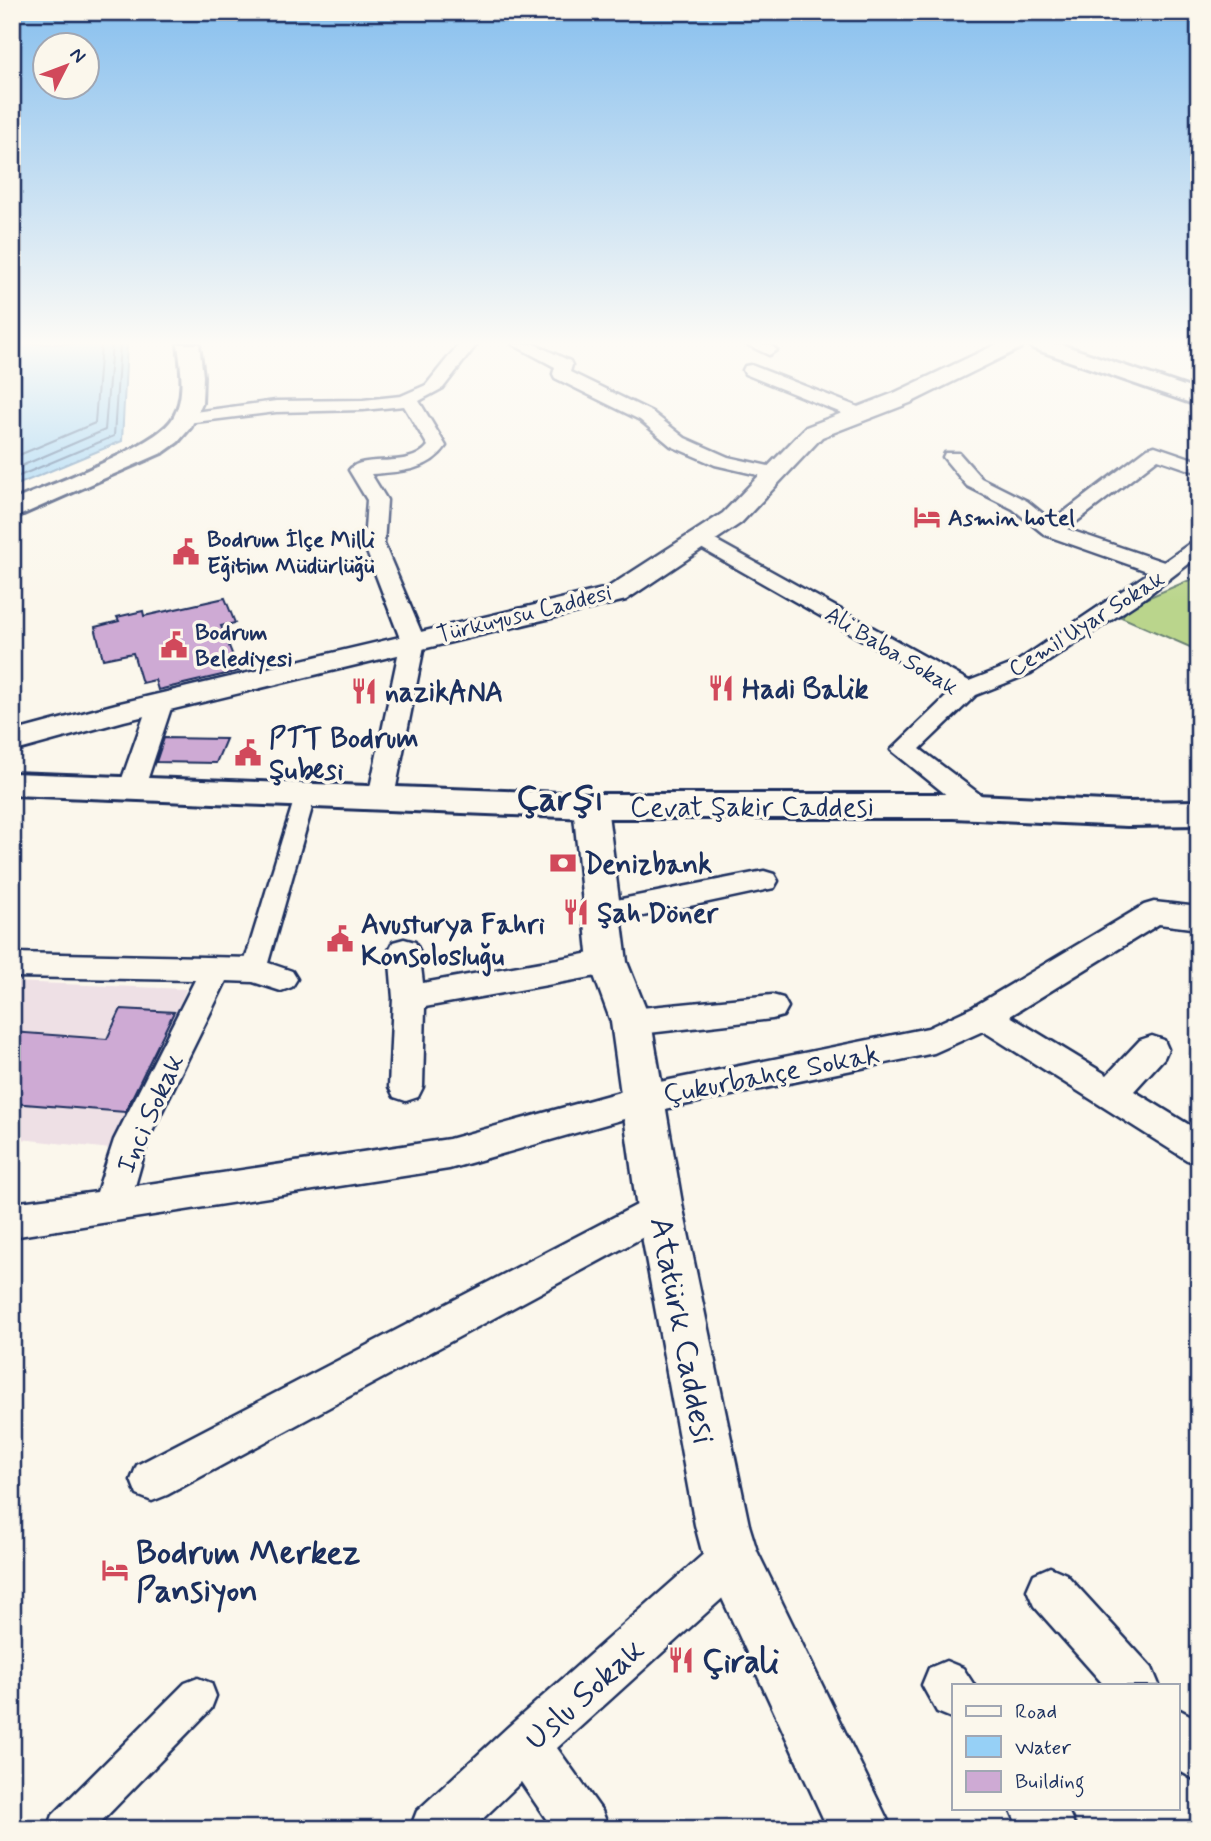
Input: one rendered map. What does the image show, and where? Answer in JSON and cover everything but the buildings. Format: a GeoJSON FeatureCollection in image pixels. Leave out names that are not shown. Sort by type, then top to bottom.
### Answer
{"type":"FeatureCollection","features":[{"type":"Feature","properties":{"kind":"main road"},"geometry":{"type":"LineString","coordinates":[[12,511],[155,447],[174,436],[178,430]]}},
{"type":"Feature","properties":{"kind":"main road","name":"Cevat Şakir Caddesi"},"geometry":{"type":"LineString","coordinates":[[12,784],[590,806],[981,808],[1127,814],[1199,813]]}},
{"type":"Feature","properties":{"kind":"street"},"geometry":{"type":"LineString","coordinates":[[381,797],[413,640],[374,544],[377,500],[359,470],[423,461],[438,446],[428,430]]}},
{"type":"Feature","properties":{"kind":"street"},"geometry":{"type":"LineString","coordinates":[[663,430],[678,442],[722,461],[775,473]]}},
{"type":"Feature","properties":{"kind":"street","name":"Türkuyusu Caddesi"},"geometry":{"type":"LineString","coordinates":[[12,741],[413,640],[616,594],[732,519],[814,432],[819,430]]}},
{"type":"Feature","properties":{"kind":"street"},"geometry":{"type":"LineString","coordinates":[[1052,530],[1155,452],[1199,467]]}},
{"type":"Feature","properties":{"kind":"street"},"geometry":{"type":"LineString","coordinates":[[952,457],[974,482],[1020,505],[1052,530],[1168,571]]}},
{"type":"Feature","properties":{"kind":"street","name":"Ali Baba Sokak"},"geometry":{"type":"LineString","coordinates":[[701,540],[967,690],[904,750],[981,808]]}},
{"type":"Feature","properties":{"kind":"street","name":"Cemil Uyar Sokak"},"geometry":{"type":"LineString","coordinates":[[967,690],[1023,668],[1168,571],[1199,546]]}},
{"type":"Feature","properties":{"kind":"street"},"geometry":{"type":"LineString","coordinates":[[131,790],[161,702]]}},
{"type":"Feature","properties":{"kind":"street"},"geometry":{"type":"LineString","coordinates":[[12,965],[216,970],[268,974],[305,797]]}},
{"type":"Feature","properties":{"kind":"street","name":"Atatürk Caddesi"},"geometry":{"type":"LineString","coordinates":[[590,806],[608,962],[631,1022],[660,1209],[722,1525],[732,1559],[861,1829]]}},
{"type":"Feature","properties":{"kind":"street"},"geometry":{"type":"LineString","coordinates":[[601,914],[764,881]]}},
{"type":"Feature","properties":{"kind":"street","name":"Çukurbahçe Sokak"},"geometry":{"type":"LineString","coordinates":[[111,1206],[449,1154],[645,1099],[934,1040],[984,1016],[1154,913],[1199,918]]}},
{"type":"Feature","properties":{"kind":"street"},"geometry":{"type":"LineString","coordinates":[[404,950],[410,998],[406,1087]]}},
{"type":"Feature","properties":{"kind":"street"},"geometry":{"type":"LineString","coordinates":[[410,998],[608,962]]}},
{"type":"Feature","properties":{"kind":"street","name":"Inci Sokak"},"geometry":{"type":"LineString","coordinates":[[12,1220],[111,1206],[131,1140],[216,970]]}},
{"type":"Feature","properties":{"kind":"street"},"geometry":{"type":"LineString","coordinates":[[631,1022],[772,1007]]}},
{"type":"Feature","properties":{"kind":"street"},"geometry":{"type":"LineString","coordinates":[[984,1016],[1199,1149]]}},
{"type":"Feature","properties":{"kind":"street"},"geometry":{"type":"LineString","coordinates":[[1111,1094],[1152,1049]]}},
{"type":"Feature","properties":{"kind":"street"},"geometry":{"type":"LineString","coordinates":[[152,1480],[660,1209]]}},
{"type":"Feature","properties":{"kind":"street","name":"Uslu Sokak"},"geometry":{"type":"LineString","coordinates":[[435,1829],[525,1744],[732,1559]]}},
{"type":"Feature","properties":{"kind":"street"},"geometry":{"type":"LineString","coordinates":[[1050,1590],[1134,1684]]}},
{"type":"Feature","properties":{"kind":"street"},"geometry":{"type":"LineString","coordinates":[[68,1829],[198,1696]]}},
{"type":"Feature","properties":{"kind":"street"},"geometry":{"type":"LineString","coordinates":[[1180,1735],[1199,1757]]}},
{"type":"Feature","properties":{"kind":"street"},"geometry":{"type":"LineString","coordinates":[[525,1744],[584,1829]]}},
{"type":"Feature","properties":{"kind":"street"},"geometry":{"type":"LineString","coordinates":[[1037,1810],[1051,1829]]}},
{"type":"Feature","properties":{"kind":"shaded area"},"geometry":{"type":"Polygon","coordinates":[[[12,982],[186,989],[120,1150],[12,1138],[12,982]]]}},
{"type":"Feature","properties":{"kind":"green space"},"geometry":{"type":"Polygon","coordinates":[[[1199,576],[1199,651],[1121,617],[1133,604],[1199,576]]]}},
{"type":"Feature","properties":{"kind":"water"},"geometry":{"type":"Polygon","coordinates":[[[12,430],[123,430],[122,441],[12,487],[12,430]]]}},
{"type":"Feature","properties":{"kind":"place","name":"Asmin hotel"},"geometry":{"type":"Point","coordinates":[927,517]}},
{"type":"Feature","properties":{"kind":"place","name":"Bodrum İlçe Milli Eğitim Müdürlüğü"},"geometry":{"type":"Point","coordinates":[186,552]}},
{"type":"Feature","properties":{"kind":"place","name":"Bodrum Belediyesi"},"geometry":{"type":"Point","coordinates":[174,645]}},
{"type":"Feature","properties":{"kind":"place","name":"Hadi Balik"},"geometry":{"type":"Point","coordinates":[721,688]}},
{"type":"Feature","properties":{"kind":"place","name":"nazikANA"},"geometry":{"type":"Point","coordinates":[364,691]}},
{"type":"Feature","properties":{"kind":"place","name":"PTT Bodrum Şubesi"},"geometry":{"type":"Point","coordinates":[248,753]}},
{"type":"Feature","properties":{"kind":"place","name":"Denizbank"},"geometry":{"type":"Point","coordinates":[563,863]}},
{"type":"Feature","properties":{"kind":"place","name":"Şah Döner"},"geometry":{"type":"Point","coordinates":[576,912]}},
{"type":"Feature","properties":{"kind":"place","name":"Avusturya Fahri Konsolosluğu"},"geometry":{"type":"Point","coordinates":[340,939]}},
{"type":"Feature","properties":{"kind":"place","name":"Bodrum Merkez Pansiyon"},"geometry":{"type":"Point","coordinates":[115,1570]}},
{"type":"Feature","properties":{"kind":"place","name":"Çirali"},"geometry":{"type":"Point","coordinates":[681,1660]}},
{"type":"Feature","properties":{"kind":"district","name":"Çarşı"},"geometry":{"type":"Point","coordinates":[560,798]}}]}
